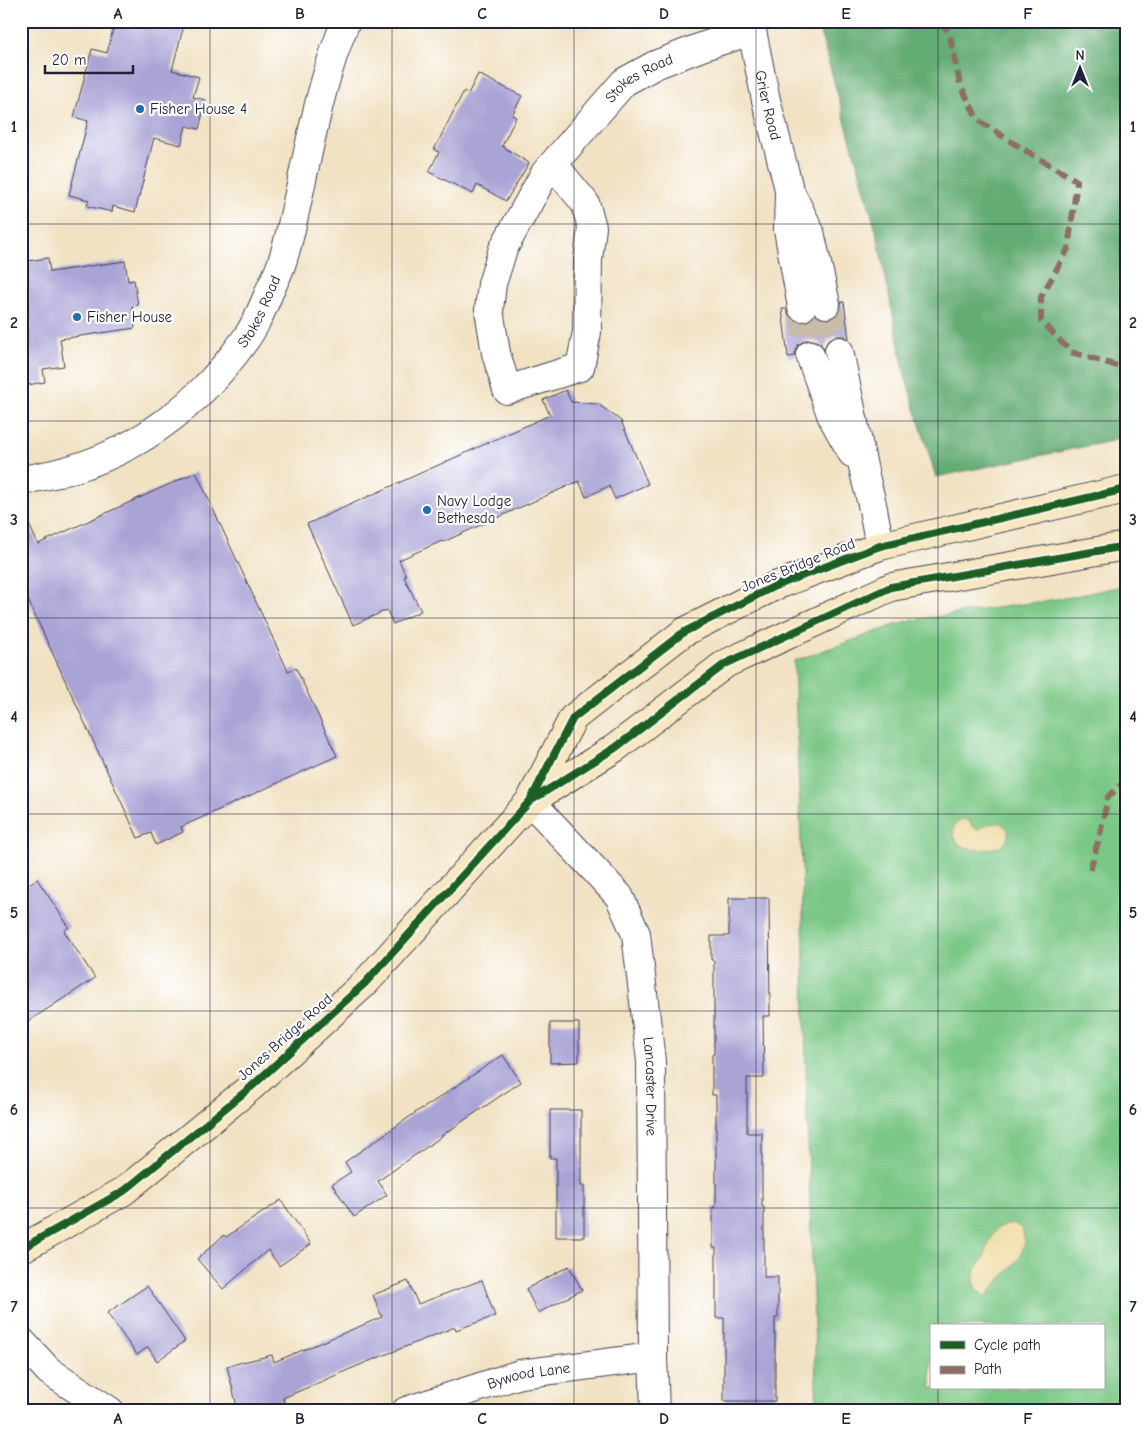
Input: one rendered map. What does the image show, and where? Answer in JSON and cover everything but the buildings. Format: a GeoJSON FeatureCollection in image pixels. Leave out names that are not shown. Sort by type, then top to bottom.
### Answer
{"type":"FeatureCollection","features":[{"type":"Feature","properties":{"kind":"main road","name":"Jones Bridge Road"},"geometry":{"type":"LineString","coordinates":[[21,1249],[124,1191],[258,1080],[366,983],[530,801],[573,718],[684,632],[775,586],[880,546],[1126,489]]}},
{"type":"Feature","properties":{"kind":"main road"},"geometry":{"type":"LineString","coordinates":[[880,546],[891,587]]}},
{"type":"Feature","properties":{"kind":"main road","name":"Jones Bridge Road"},"geometry":{"type":"LineString","coordinates":[[530,801],[615,748],[725,664],[891,587],[1126,546]]}},
{"type":"Feature","properties":{"kind":"street","name":"Stokes Road"},"geometry":{"type":"LineString","coordinates":[[21,480],[46,476],[88,464],[145,437],[180,412],[212,381],[246,340],[282,263],[318,109],[332,59],[346,21]]}},
{"type":"Feature","properties":{"kind":"street","name":"Stokes Road"},"geometry":{"type":"LineString","coordinates":[[553,164],[585,203],[592,227],[588,260],[587,332],[580,367],[507,390],[496,353],[489,310],[492,284],[503,249],[545,173],[624,82],[655,66],[751,26]]}},
{"type":"Feature","properties":{"kind":"street","name":"Grier Road"},"geometry":{"type":"LineString","coordinates":[[751,26],[766,100],[789,189],[810,232],[814,306]]}},
{"type":"Feature","properties":{"kind":"street"},"geometry":{"type":"LineString","coordinates":[[839,351],[880,546]]}},
{"type":"Feature","properties":{"kind":"street"},"geometry":{"type":"LineString","coordinates":[[810,355],[832,418],[865,476]]}},
{"type":"Feature","properties":{"kind":"street","name":"Lancaster Drive"},"geometry":{"type":"LineString","coordinates":[[530,801],[619,896],[636,934],[651,1061],[655,1411]]}},
{"type":"Feature","properties":{"kind":"street"},"geometry":{"type":"LineString","coordinates":[[21,1341],[50,1371],[110,1411]]}},
{"type":"Feature","properties":{"kind":"street","name":"Bywood Lane"},"geometry":{"type":"LineString","coordinates":[[406,1411],[520,1374],[653,1358]]}},
{"type":"Feature","properties":{"kind":"green space"},"geometry":{"type":"Polygon","coordinates":[[[817,21],[1126,21],[1126,438],[936,477],[905,376],[877,234],[817,21]]]}},
{"type":"Feature","properties":{"kind":"green space"},"geometry":{"type":"Polygon","coordinates":[[[1126,585],[1126,1411],[817,1411],[807,1115],[802,870],[794,661],[907,621],[1071,597],[1126,585]]]}},
{"type":"Feature","properties":{"kind":"sand"},"geometry":{"type":"Polygon","coordinates":[[[962,819],[968,820],[977,830],[988,824],[1001,823],[1008,830],[1008,837],[1001,847],[976,849],[964,846],[959,843],[954,834],[954,826],[962,819]]]}},
{"type":"Feature","properties":{"kind":"sand"},"geometry":{"type":"Polygon","coordinates":[[[1012,1223],[1022,1228],[1025,1242],[1020,1257],[986,1296],[975,1288],[974,1273],[985,1255],[990,1240],[997,1228],[1012,1223]]]}},
{"type":"Feature","properties":{"kind":"tunnel"},"geometry":{"type":"LineString","coordinates":[[826,304],[839,351]]}},
{"type":"Feature","properties":{"kind":"tunnel"},"geometry":{"type":"LineString","coordinates":[[802,307],[810,355]]}},
{"type":"Feature","properties":{"kind":"marked path"},"geometry":{"type":"LineString","coordinates":[[941,21],[950,36],[960,84],[978,120],[1077,181],[1068,249],[1041,297],[1041,321],[1071,352],[1126,369]]}},
{"type":"Feature","properties":{"kind":"marked path"},"geometry":{"type":"LineString","coordinates":[[1090,870],[1108,797],[1126,780]]}},
{"type":"Feature","properties":{"kind":"cycle path"},"geometry":{"type":"LineString","coordinates":[[21,1249],[124,1191],[251,1087],[365,983],[530,801],[573,718],[684,632],[775,586],[880,546],[1126,489]]}},
{"type":"Feature","properties":{"kind":"cycle path"},"geometry":{"type":"LineString","coordinates":[[530,801],[615,748],[725,664],[891,587],[1126,546]]}},
{"type":"Feature","properties":{"kind":"place","name":"Fisher House 4"},"geometry":{"type":"Point","coordinates":[140,109]}},
{"type":"Feature","properties":{"kind":"place","name":"Fisher House"},"geometry":{"type":"Point","coordinates":[77,317]}},
{"type":"Feature","properties":{"kind":"place","name":"Navy Lodge Bethesda"},"geometry":{"type":"Point","coordinates":[427,510]}}]}
